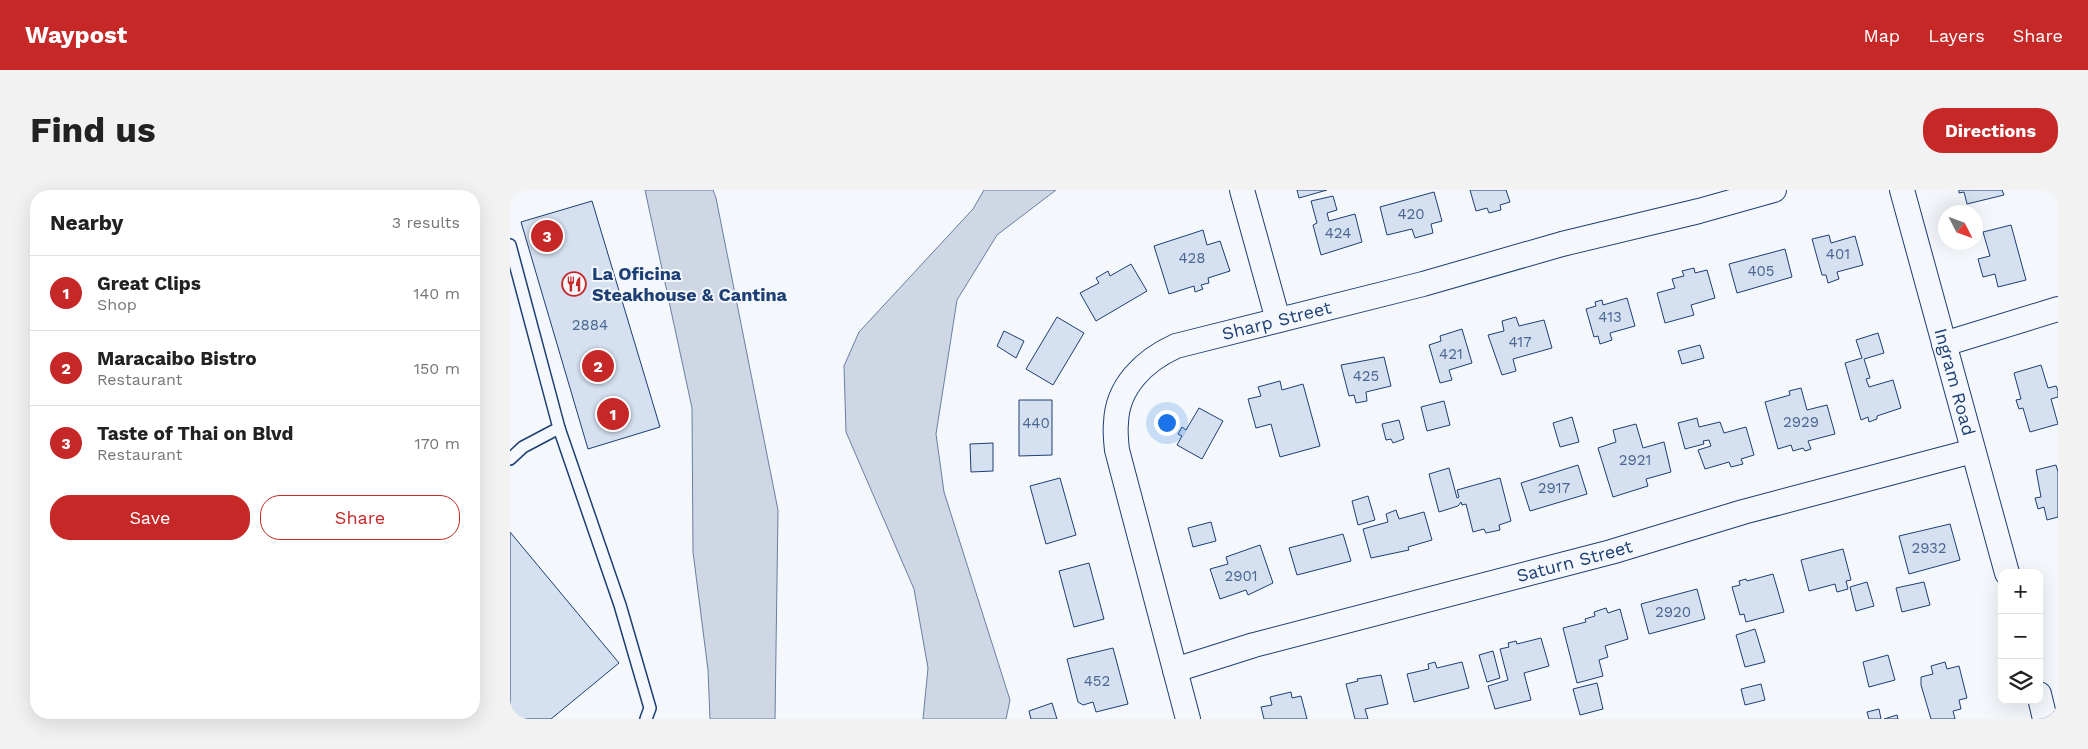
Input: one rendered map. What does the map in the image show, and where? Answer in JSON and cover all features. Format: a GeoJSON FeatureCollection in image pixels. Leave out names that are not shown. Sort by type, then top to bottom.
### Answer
{"type":"FeatureCollection","features":[{"type":"Feature","properties":{"kind":"street"},"geometry":{"type":"LineString","coordinates":[[1242,190],[1278,320]]}},
{"type":"Feature","properties":{"kind":"street","name":"Sharp Street"},"geometry":{"type":"LineString","coordinates":[[1188,719],[1117,450],[1116,421],[1119,403],[1127,386],[1141,368],[1159,354],[1176,346],[1423,284],[1562,244],[1774,190]]}},
{"type":"Feature","properties":{"kind":"street","name":"Ingram Road"},"geometry":{"type":"LineString","coordinates":[[1902,190],[2006,569]]}},
{"type":"Feature","properties":{"kind":"street"},"geometry":{"type":"LineString","coordinates":[[1944,344],[2058,309]]}},
{"type":"Feature","properties":{"kind":"street","name":"Saturn Street"},"geometry":{"type":"LineString","coordinates":[[1175,670],[1254,645],[1611,552],[1744,512],[1973,451]]}},
{"type":"Feature","properties":{"kind":"street"},"geometry":{"type":"LineString","coordinates":[[2041,704],[2045,719]]}},
{"type":"Feature","properties":{"kind":"lane"},"geometry":{"type":"LineString","coordinates":[[510,245],[559,428],[620,605],[650,708],[646,719]]}},
{"type":"Feature","properties":{"kind":"lane"},"geometry":{"type":"LineString","coordinates":[[510,459],[523,447],[559,428]]}},
{"type":"Feature","properties":{"kind":"shaded area"},"geometry":{"type":"Polygon","coordinates":[[[645,190],[713,190],[716,198],[778,510],[775,719],[710,719],[708,670],[693,552],[692,408],[645,190]]]}},
{"type":"Feature","properties":{"kind":"shaded area"},"geometry":{"type":"Polygon","coordinates":[[[984,190],[1056,190],[997,235],[957,300],[936,434],[944,492],[1010,700],[1006,719],[923,719],[928,668],[914,589],[846,432],[844,366],[859,332],[973,209],[984,190]]]}},
{"type":"Feature","properties":{"kind":"building"},"geometry":{"type":"Polygon","coordinates":[[[1297,190],[1327,190],[1299,198],[1297,190]]]}},
{"type":"Feature","properties":{"kind":"building"},"geometry":{"type":"Polygon","coordinates":[[[1470,190],[1506,190],[1510,202],[1500,205],[1501,210],[1489,213],[1487,208],[1476,211],[1470,190]]]}},
{"type":"Feature","properties":{"kind":"building"},"geometry":{"type":"Polygon","coordinates":[[[1959,190],[2002,190],[2004,195],[1967,204],[1964,192],[1959,193],[1959,190]]]}},
{"type":"Feature","properties":{"kind":"building"},"geometry":{"type":"Polygon","coordinates":[[[1434,192],[1442,221],[1431,224],[1433,233],[1415,238],[1412,229],[1387,235],[1380,207],[1434,192]]]}},
{"type":"Feature","properties":{"kind":"building"},"geometry":{"type":"Polygon","coordinates":[[[1333,196],[1337,210],[1327,213],[1329,221],[1355,214],[1362,242],[1321,255],[1313,225],[1317,223],[1311,201],[1333,196]]]}},
{"type":"Feature","properties":{"kind":"building"},"geometry":{"type":"Polygon","coordinates":[[[592,201],[660,427],[588,449],[521,222],[592,201]]]}},
{"type":"Feature","properties":{"kind":"building"},"geometry":{"type":"Polygon","coordinates":[[[2011,225],[2026,280],[1998,287],[1995,274],[1983,277],[1978,259],[1990,256],[1983,232],[2011,225]]]}},
{"type":"Feature","properties":{"kind":"building"},"geometry":{"type":"Polygon","coordinates":[[[1203,230],[1207,245],[1220,241],[1230,271],[1208,278],[1209,283],[1201,285],[1203,289],[1195,292],[1194,286],[1169,294],[1154,246],[1203,230]]]}},
{"type":"Feature","properties":{"kind":"building"},"geometry":{"type":"Polygon","coordinates":[[[1829,235],[1831,243],[1855,236],[1863,265],[1837,272],[1839,279],[1828,283],[1826,275],[1822,275],[1812,239],[1829,235]]]}},
{"type":"Feature","properties":{"kind":"building"},"geometry":{"type":"Polygon","coordinates":[[[1785,249],[1792,277],[1737,293],[1729,264],[1785,249]]]}},
{"type":"Feature","properties":{"kind":"building"},"geometry":{"type":"Polygon","coordinates":[[[1131,264],[1147,291],[1096,321],[1080,293],[1099,283],[1096,278],[1108,271],[1110,276],[1131,264]]]}},
{"type":"Feature","properties":{"kind":"building"},"geometry":{"type":"Polygon","coordinates":[[[1694,268],[1695,273],[1707,270],[1715,298],[1691,305],[1694,315],[1665,323],[1657,293],[1675,288],[1672,279],[1684,276],[1682,271],[1694,268]]]}},
{"type":"Feature","properties":{"kind":"building"},"geometry":{"type":"Polygon","coordinates":[[[1627,298],[1635,326],[1610,333],[1612,340],[1600,344],[1598,336],[1594,337],[1586,309],[1596,306],[1595,302],[1602,300],[1603,305],[1627,298]]]}},
{"type":"Feature","properties":{"kind":"building"},"geometry":{"type":"Polygon","coordinates":[[[1057,317],[1084,333],[1053,385],[1026,369],[1057,317]]]}},
{"type":"Feature","properties":{"kind":"building"},"geometry":{"type":"Polygon","coordinates":[[[1516,317],[1519,326],[1544,320],[1552,348],[1513,359],[1516,371],[1502,375],[1488,335],[1504,331],[1502,321],[1516,317]]]}},
{"type":"Feature","properties":{"kind":"building"},"geometry":{"type":"Polygon","coordinates":[[[1462,329],[1472,363],[1449,370],[1452,380],[1440,383],[1429,345],[1441,341],[1440,336],[1462,329]]]}},
{"type":"Feature","properties":{"kind":"building"},"geometry":{"type":"Polygon","coordinates":[[[1004,331],[1024,341],[1016,358],[997,346],[1004,331]]]}},
{"type":"Feature","properties":{"kind":"building"},"geometry":{"type":"Polygon","coordinates":[[[1878,333],[1884,353],[1864,359],[1870,378],[1866,379],[1869,387],[1893,380],[1901,408],[1877,416],[1877,419],[1869,422],[1868,417],[1861,420],[1845,363],[1862,358],[1856,340],[1878,333]]]}},
{"type":"Feature","properties":{"kind":"building"},"geometry":{"type":"Polygon","coordinates":[[[1700,345],[1704,358],[1682,364],[1678,351],[1700,345]]]}},
{"type":"Feature","properties":{"kind":"building"},"geometry":{"type":"Polygon","coordinates":[[[1384,357],[1391,386],[1366,392],[1367,401],[1356,403],[1354,395],[1349,396],[1341,365],[1384,357]]]}},
{"type":"Feature","properties":{"kind":"building"},"geometry":{"type":"Polygon","coordinates":[[[2041,365],[2048,388],[2056,386],[2058,391],[2058,397],[2051,399],[2058,424],[2030,432],[2023,408],[2019,409],[2016,400],[2021,399],[2014,373],[2041,365]]]}},
{"type":"Feature","properties":{"kind":"building"},"geometry":{"type":"Polygon","coordinates":[[[1280,381],[1282,390],[1303,384],[1320,446],[1280,457],[1271,424],[1256,428],[1248,399],[1261,396],[1258,387],[1280,381]]]}},
{"type":"Feature","properties":{"kind":"building"},"geometry":{"type":"Polygon","coordinates":[[[1801,388],[1807,410],[1827,405],[1835,434],[1808,441],[1811,449],[1805,451],[1803,448],[1793,451],[1791,445],[1778,449],[1765,402],[1790,395],[1789,391],[1801,388]]]}},
{"type":"Feature","properties":{"kind":"building"},"geometry":{"type":"Polygon","coordinates":[[[1019,400],[1052,400],[1052,455],[1019,456],[1019,400]]]}},
{"type":"Feature","properties":{"kind":"building"},"geometry":{"type":"Polygon","coordinates":[[[1444,401],[1450,425],[1427,431],[1421,407],[1444,401]]]}},
{"type":"Feature","properties":{"kind":"building"},"geometry":{"type":"Polygon","coordinates":[[[1199,408],[1223,421],[1202,459],[1177,445],[1182,436],[1178,434],[1182,427],[1186,430],[1199,408]]]}},
{"type":"Feature","properties":{"kind":"building"},"geometry":{"type":"Polygon","coordinates":[[[1572,417],[1579,442],[1560,447],[1553,423],[1572,417]]]}},
{"type":"Feature","properties":{"kind":"building"},"geometry":{"type":"Polygon","coordinates":[[[1697,418],[1699,427],[1720,422],[1724,433],[1746,427],[1754,455],[1741,459],[1743,464],[1731,467],[1729,462],[1705,469],[1698,450],[1711,446],[1709,440],[1703,441],[1704,444],[1685,449],[1678,423],[1697,418]]]}},
{"type":"Feature","properties":{"kind":"building"},"geometry":{"type":"Polygon","coordinates":[[[1399,420],[1404,439],[1393,443],[1391,439],[1386,440],[1382,424],[1399,420]]]}},
{"type":"Feature","properties":{"kind":"building"},"geometry":{"type":"Polygon","coordinates":[[[1636,424],[1643,448],[1664,442],[1671,472],[1646,479],[1648,486],[1613,497],[1598,448],[1616,442],[1613,430],[1636,424]]]}},
{"type":"Feature","properties":{"kind":"building"},"geometry":{"type":"Polygon","coordinates":[[[993,443],[993,471],[971,472],[970,444],[993,443]]]}},
{"type":"Feature","properties":{"kind":"building"},"geometry":{"type":"Polygon","coordinates":[[[1578,465],[1587,494],[1530,511],[1521,483],[1578,465]]]}},
{"type":"Feature","properties":{"kind":"building"},"geometry":{"type":"Polygon","coordinates":[[[2056,465],[2058,472],[2058,517],[2047,520],[2044,507],[2038,509],[2035,498],[2041,497],[2036,470],[2056,465]]]}},
{"type":"Feature","properties":{"kind":"building"},"geometry":{"type":"Polygon","coordinates":[[[1449,468],[1457,498],[1459,497],[1457,490],[1500,478],[1511,521],[1499,525],[1500,530],[1486,533],[1484,529],[1473,532],[1466,504],[1462,505],[1461,502],[1458,506],[1439,512],[1429,474],[1449,468]]]}},
{"type":"Feature","properties":{"kind":"building"},"geometry":{"type":"Polygon","coordinates":[[[1060,478],[1076,535],[1046,544],[1030,486],[1060,478]]]}},
{"type":"Feature","properties":{"kind":"building"},"geometry":{"type":"Polygon","coordinates":[[[1368,496],[1375,520],[1358,525],[1352,501],[1368,496]]]}},
{"type":"Feature","properties":{"kind":"building"},"geometry":{"type":"Polygon","coordinates":[[[1396,510],[1399,519],[1424,512],[1432,540],[1408,547],[1409,550],[1371,558],[1363,529],[1388,522],[1386,514],[1396,510]]]}},
{"type":"Feature","properties":{"kind":"building"},"geometry":{"type":"Polygon","coordinates":[[[1211,522],[1216,541],[1193,547],[1188,528],[1211,522]]]}},
{"type":"Feature","properties":{"kind":"building"},"geometry":{"type":"Polygon","coordinates":[[[1950,524],[1960,560],[1909,574],[1899,536],[1950,524]]]}},
{"type":"Feature","properties":{"kind":"building"},"geometry":{"type":"Polygon","coordinates":[[[510,532],[619,663],[551,719],[510,719],[510,532]]]}},
{"type":"Feature","properties":{"kind":"building"},"geometry":{"type":"Polygon","coordinates":[[[1343,534],[1351,561],[1297,575],[1289,548],[1343,534]]]}},
{"type":"Feature","properties":{"kind":"building"},"geometry":{"type":"Polygon","coordinates":[[[1260,545],[1273,583],[1248,595],[1246,590],[1220,599],[1210,569],[1228,564],[1226,557],[1260,545]]]}},
{"type":"Feature","properties":{"kind":"building"},"geometry":{"type":"Polygon","coordinates":[[[1843,549],[1851,580],[1846,581],[1848,589],[1837,592],[1835,584],[1809,591],[1801,560],[1843,549]]]}},
{"type":"Feature","properties":{"kind":"building"},"geometry":{"type":"Polygon","coordinates":[[[1089,563],[1104,619],[1074,627],[1059,571],[1089,563]]]}},
{"type":"Feature","properties":{"kind":"building"},"geometry":{"type":"Polygon","coordinates":[[[1773,574],[1784,612],[1746,622],[1744,614],[1740,615],[1732,587],[1740,585],[1739,581],[1746,579],[1747,581],[1773,574]]]}},
{"type":"Feature","properties":{"kind":"building"},"geometry":{"type":"Polygon","coordinates":[[[1867,582],[1874,606],[1856,611],[1850,587],[1867,582]]]}},
{"type":"Feature","properties":{"kind":"building"},"geometry":{"type":"Polygon","coordinates":[[[1924,582],[1930,605],[1902,612],[1896,588],[1924,582]]]}},
{"type":"Feature","properties":{"kind":"building"},"geometry":{"type":"Polygon","coordinates":[[[1697,589],[1705,619],[1649,634],[1641,604],[1697,589]]]}},
{"type":"Feature","properties":{"kind":"building"},"geometry":{"type":"Polygon","coordinates":[[[1606,608],[1608,613],[1620,609],[1628,639],[1605,646],[1608,657],[1599,660],[1603,676],[1577,683],[1563,628],[1586,622],[1585,619],[1595,616],[1594,612],[1606,608]]]}},
{"type":"Feature","properties":{"kind":"building"},"geometry":{"type":"Polygon","coordinates":[[[1755,629],[1765,662],[1745,667],[1736,635],[1755,629]]]}},
{"type":"Feature","properties":{"kind":"building"},"geometry":{"type":"Polygon","coordinates":[[[1541,638],[1549,666],[1524,673],[1531,700],[1495,709],[1488,686],[1508,680],[1500,649],[1509,647],[1508,643],[1516,641],[1517,644],[1541,638]]]}},
{"type":"Feature","properties":{"kind":"building"},"geometry":{"type":"Polygon","coordinates":[[[1113,648],[1128,704],[1096,712],[1093,702],[1083,705],[1078,702],[1067,659],[1113,648]]]}},
{"type":"Feature","properties":{"kind":"building"},"geometry":{"type":"Polygon","coordinates":[[[1493,651],[1500,678],[1487,682],[1479,655],[1493,651]]]}},
{"type":"Feature","properties":{"kind":"building"},"geometry":{"type":"Polygon","coordinates":[[[1888,655],[1895,680],[1869,687],[1863,662],[1888,655]]]}},
{"type":"Feature","properties":{"kind":"building"},"geometry":{"type":"Polygon","coordinates":[[[1435,662],[1437,668],[1462,662],[1469,688],[1414,702],[1407,674],[1429,669],[1428,664],[1435,662]]]}},
{"type":"Feature","properties":{"kind":"building"},"geometry":{"type":"Polygon","coordinates":[[[1945,662],[1947,669],[1959,666],[1967,698],[1959,700],[1961,709],[1953,711],[1955,719],[1931,719],[1921,685],[1921,677],[1933,674],[1931,666],[1945,662]]]}},
{"type":"Feature","properties":{"kind":"building"},"geometry":{"type":"Polygon","coordinates":[[[1381,675],[1388,704],[1365,709],[1368,719],[1355,719],[1346,684],[1358,681],[1357,679],[1381,675]]]}},
{"type":"Feature","properties":{"kind":"building"},"geometry":{"type":"Polygon","coordinates":[[[1597,683],[1603,709],[1580,715],[1573,689],[1597,683]]]}},
{"type":"Feature","properties":{"kind":"building"},"geometry":{"type":"Polygon","coordinates":[[[1761,684],[1765,700],[1745,705],[1741,689],[1761,684]]]}},
{"type":"Feature","properties":{"kind":"building"},"geometry":{"type":"Polygon","coordinates":[[[1291,692],[1292,698],[1301,696],[1307,719],[1264,719],[1261,707],[1272,705],[1270,697],[1291,692]]]}},
{"type":"Feature","properties":{"kind":"building"},"geometry":{"type":"Polygon","coordinates":[[[1052,703],[1057,719],[1031,719],[1029,711],[1052,703]]]}},
{"type":"Feature","properties":{"kind":"building"},"geometry":{"type":"Polygon","coordinates":[[[1879,709],[1881,719],[1869,719],[1867,712],[1879,709]]]}},
{"type":"Feature","properties":{"kind":"building"},"geometry":{"type":"Polygon","coordinates":[[[1897,715],[1898,719],[1884,719],[1897,715]]]}},
{"type":"Feature","properties":{"kind":"place","name":"Taste of Thai on Blvd"},"geometry":{"type":"Point","coordinates":[547,236]}},
{"type":"Feature","properties":{"kind":"place","name":"La Oficina Steakhouse & Cantina"},"geometry":{"type":"Point","coordinates":[574,284]}},
{"type":"Feature","properties":{"kind":"place","name":"Maracaibo Bistro"},"geometry":{"type":"Point","coordinates":[598,366]}},
{"type":"Feature","properties":{"kind":"place","name":"Great Clips"},"geometry":{"type":"Point","coordinates":[613,414]}}]}
